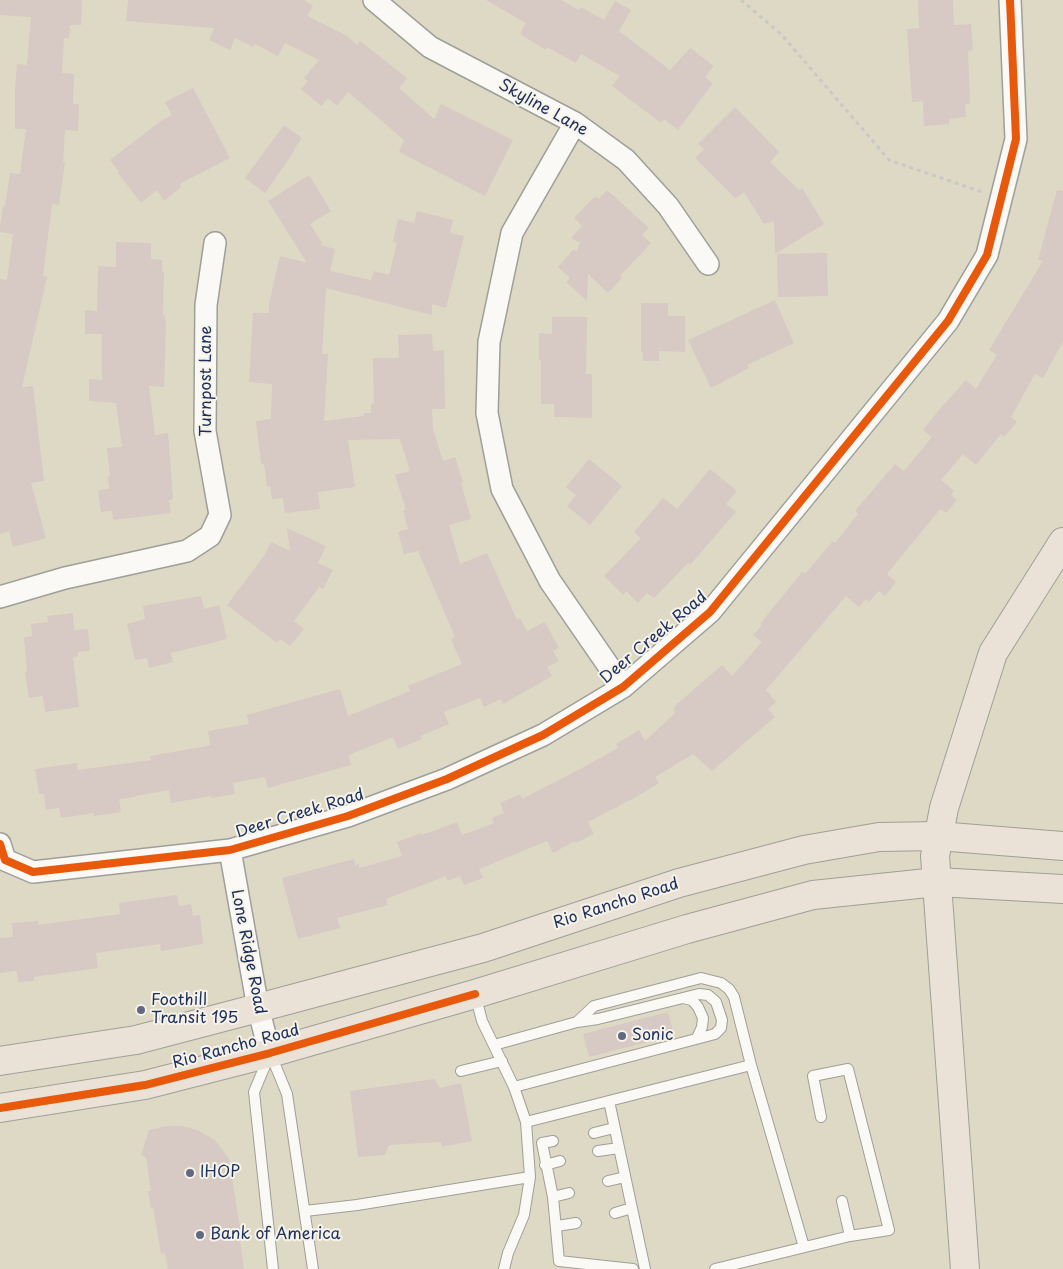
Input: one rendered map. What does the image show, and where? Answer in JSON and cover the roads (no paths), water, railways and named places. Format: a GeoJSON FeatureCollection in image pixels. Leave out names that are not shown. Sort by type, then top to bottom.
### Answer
{"type":"FeatureCollection","features":[{"type":"Feature","properties":{"kind":"main road"},"geometry":{"type":"LineString","coordinates":[[965,1269],[935,856],[944,808],[993,653],[1063,542]]}},
{"type":"Feature","properties":{"kind":"main road","name":"Rio Rancho Road"},"geometry":{"type":"LineString","coordinates":[[0,1061],[136,1040],[258,1008],[483,948],[679,883],[804,850],[879,837],[938,836],[1063,846]]}},
{"type":"Feature","properties":{"kind":"main road","name":"Rio Rancho Road"},"geometry":{"type":"LineString","coordinates":[[0,1108],[145,1085],[270,1053],[475,994],[687,929],[814,895],[937,882],[1063,889]]}},
{"type":"Feature","properties":{"kind":"street","name":"Skyline Lane"},"geometry":{"type":"LineString","coordinates":[[374,0],[430,47],[575,123],[626,160],[668,206],[708,264]]}},
{"type":"Feature","properties":{"kind":"street","name":"Deer Creek Road"},"geometry":{"type":"LineString","coordinates":[[0,844],[5,860],[33,872],[230,850],[348,816],[447,778],[543,735],[623,686],[710,612],[948,320],[987,255],[1016,139],[1010,0]]}},
{"type":"Feature","properties":{"kind":"street"},"geometry":{"type":"LineString","coordinates":[[575,123],[512,233],[489,342],[487,413],[502,489],[550,580],[623,686]]}},
{"type":"Feature","properties":{"kind":"street","name":"Turnpost Lane"},"geometry":{"type":"LineString","coordinates":[[0,597],[65,578],[187,552],[210,536],[220,515],[205,431],[206,305],[215,243]]}},
{"type":"Feature","properties":{"kind":"street","name":"Lone Ridge Road"},"geometry":{"type":"LineString","coordinates":[[230,850],[258,1008],[270,1053]]}},
{"type":"Feature","properties":{"kind":"lane"},"geometry":{"type":"LineString","coordinates":[[577,1022],[594,1006],[700,978],[721,983],[729,989],[734,998],[751,1065],[804,1247]]}},
{"type":"Feature","properties":{"kind":"lane"},"geometry":{"type":"LineString","coordinates":[[475,994],[482,1021],[514,1088],[526,1122],[530,1178],[524,1215],[508,1253],[504,1269]]}},
{"type":"Feature","properties":{"kind":"lane"},"geometry":{"type":"LineString","coordinates":[[494,1045],[577,1022],[598,1019],[699,994],[708,995],[716,1002],[722,1020],[721,1028],[715,1034],[514,1088]]}},
{"type":"Feature","properties":{"kind":"lane"},"geometry":{"type":"LineString","coordinates":[[683,998],[692,1000],[698,1007],[702,1018],[702,1027],[697,1038]]}},
{"type":"Feature","properties":{"kind":"lane"},"geometry":{"type":"LineString","coordinates":[[270,1053],[287,1094],[313,1269]]}},
{"type":"Feature","properties":{"kind":"lane"},"geometry":{"type":"LineString","coordinates":[[270,1053],[254,1092],[273,1269]]}},
{"type":"Feature","properties":{"kind":"lane"},"geometry":{"type":"LineString","coordinates":[[461,1071],[502,1061]]}},
{"type":"Feature","properties":{"kind":"lane"},"geometry":{"type":"LineString","coordinates":[[526,1122],[751,1065]]}},
{"type":"Feature","properties":{"kind":"lane"},"geometry":{"type":"LineString","coordinates":[[715,1269],[850,1236],[889,1230],[848,1069],[813,1076],[821,1117]]}},
{"type":"Feature","properties":{"kind":"lane"},"geometry":{"type":"LineString","coordinates":[[609,1101],[644,1269]]}},
{"type":"Feature","properties":{"kind":"lane"},"geometry":{"type":"LineString","coordinates":[[594,1133],[614,1128]]}},
{"type":"Feature","properties":{"kind":"lane"},"geometry":{"type":"LineString","coordinates":[[553,1141],[542,1143],[553,1197],[559,1260],[633,1269]]}},
{"type":"Feature","properties":{"kind":"lane"},"geometry":{"type":"LineString","coordinates":[[598,1151],[619,1148]]}},
{"type":"Feature","properties":{"kind":"lane"},"geometry":{"type":"LineString","coordinates":[[545,1165],[560,1161]]}},
{"type":"Feature","properties":{"kind":"lane"},"geometry":{"type":"LineString","coordinates":[[608,1182],[625,1176]]}},
{"type":"Feature","properties":{"kind":"lane"},"geometry":{"type":"LineString","coordinates":[[305,1211],[357,1205],[530,1178]]}},
{"type":"Feature","properties":{"kind":"lane"},"geometry":{"type":"LineString","coordinates":[[553,1197],[569,1193]]}},
{"type":"Feature","properties":{"kind":"lane"},"geometry":{"type":"LineString","coordinates":[[842,1201],[850,1236]]}},
{"type":"Feature","properties":{"kind":"lane"},"geometry":{"type":"LineString","coordinates":[[615,1213],[632,1208]]}},
{"type":"Feature","properties":{"kind":"lane"},"geometry":{"type":"LineString","coordinates":[[557,1226],[576,1223]]}},
{"type":"Feature","properties":{"kind":"place","name":"Foothill Transit 195"},"geometry":{"type":"Point","coordinates":[141,1010]}},
{"type":"Feature","properties":{"kind":"place","name":"Sonic"},"geometry":{"type":"Point","coordinates":[622,1036]}},
{"type":"Feature","properties":{"kind":"place","name":"IHOP"},"geometry":{"type":"Point","coordinates":[190,1173]}},
{"type":"Feature","properties":{"kind":"place","name":"Bank of America"},"geometry":{"type":"Point","coordinates":[200,1235]}}]}
